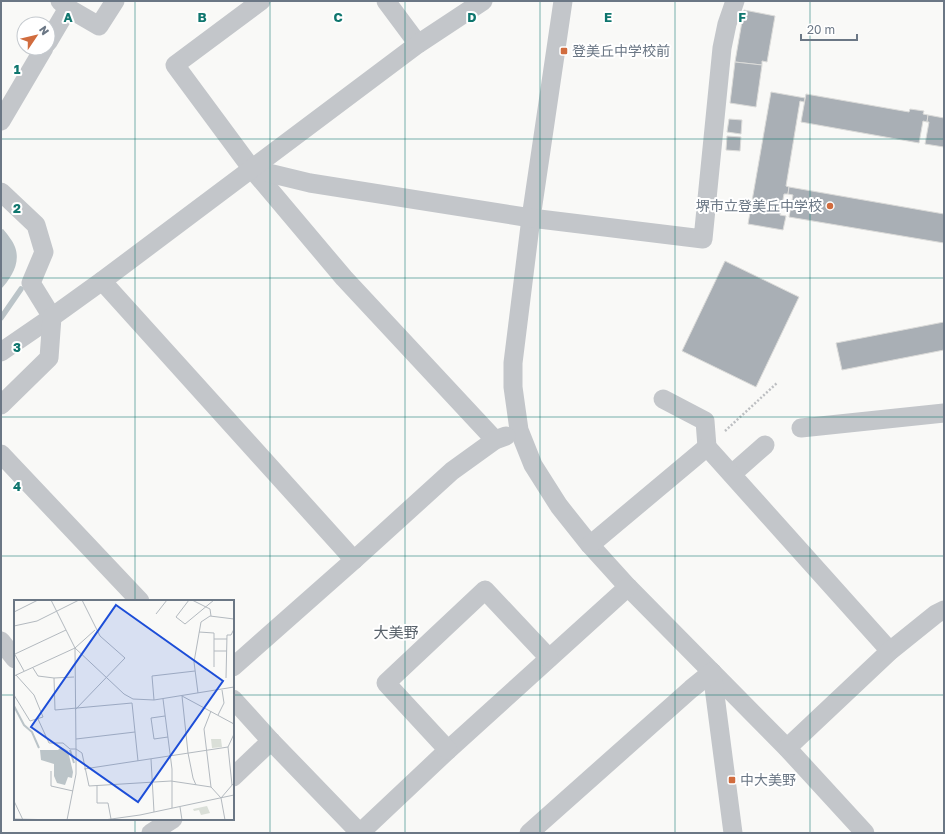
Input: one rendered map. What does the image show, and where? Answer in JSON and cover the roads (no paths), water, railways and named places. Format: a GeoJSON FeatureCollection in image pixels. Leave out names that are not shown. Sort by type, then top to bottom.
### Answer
{"type":"FeatureCollection","features":[{"type":"Feature","properties":{"kind":"street"},"geometry":{"type":"LineString","coordinates":[[56,23],[64,4],[99,26],[115,1]]}},
{"type":"Feature","properties":{"kind":"street"},"geometry":{"type":"LineString","coordinates":[[261,1],[175,65],[252,169],[344,278],[495,440]]}},
{"type":"Feature","properties":{"kind":"street"},"geometry":{"type":"LineString","coordinates":[[386,1],[418,44]]}},
{"type":"Feature","properties":{"kind":"street"},"geometry":{"type":"LineString","coordinates":[[1,352],[102,281],[418,44],[483,1]]}},
{"type":"Feature","properties":{"kind":"street"},"geometry":{"type":"LineString","coordinates":[[564,1],[531,218],[513,363],[513,387],[519,430],[533,465],[559,506],[590,546],[628,587],[787,748],[865,833]]}},
{"type":"Feature","properties":{"kind":"street"},"geometry":{"type":"LineString","coordinates":[[252,169],[310,183],[531,218],[702,239],[722,48],[727,24],[735,1]]}},
{"type":"Feature","properties":{"kind":"street"},"geometry":{"type":"LineString","coordinates":[[1,121],[39,56]]}},
{"type":"Feature","properties":{"kind":"street"},"geometry":{"type":"LineString","coordinates":[[1,192],[36,225],[44,252],[31,283],[52,317],[50,358],[1,405]]}},
{"type":"Feature","properties":{"kind":"street"},"geometry":{"type":"LineString","coordinates":[[102,281],[354,560]]}},
{"type":"Feature","properties":{"kind":"street"},"geometry":{"type":"LineString","coordinates":[[664,399],[705,421],[707,447],[890,651]]}},
{"type":"Feature","properties":{"kind":"street"},"geometry":{"type":"LineString","coordinates":[[801,428],[944,413]]}},
{"type":"Feature","properties":{"kind":"street"},"geometry":{"type":"LineString","coordinates":[[234,666],[452,471],[495,440],[519,430]]}},
{"type":"Feature","properties":{"kind":"street"},"geometry":{"type":"LineString","coordinates":[[732,474],[765,445]]}},
{"type":"Feature","properties":{"kind":"street"},"geometry":{"type":"LineString","coordinates":[[590,546],[707,447]]}},
{"type":"Feature","properties":{"kind":"street"},"geometry":{"type":"LineString","coordinates":[[1,454],[139,600]]}},
{"type":"Feature","properties":{"kind":"street"},"geometry":{"type":"LineString","coordinates":[[234,700],[271,741],[360,833],[448,750],[628,587]]}},
{"type":"Feature","properties":{"kind":"street"},"geometry":{"type":"LineString","coordinates":[[448,750],[386,683],[485,590],[549,658]]}},
{"type":"Feature","properties":{"kind":"street"},"geometry":{"type":"LineString","coordinates":[[787,748],[890,651],[936,614],[944,610]]}},
{"type":"Feature","properties":{"kind":"street"},"geometry":{"type":"LineString","coordinates":[[1,641],[14,658]]}},
{"type":"Feature","properties":{"kind":"street"},"geometry":{"type":"LineString","coordinates":[[529,833],[712,672]]}},
{"type":"Feature","properties":{"kind":"street"},"geometry":{"type":"LineString","coordinates":[[712,672],[733,833]]}},
{"type":"Feature","properties":{"kind":"street"},"geometry":{"type":"LineString","coordinates":[[234,776],[271,741]]}},
{"type":"Feature","properties":{"kind":"street"},"geometry":{"type":"LineString","coordinates":[[149,829],[171,820]]}},
{"type":"Feature","properties":{"kind":"waterway"},"geometry":{"type":"LineString","coordinates":[[1,318],[21,289]]}},
{"type":"Feature","properties":{"kind":"place","name":"登美丘中学校前"},"geometry":{"type":"Point","coordinates":[564,51]}},
{"type":"Feature","properties":{"kind":"place","name":"堺市立登美丘中学校"},"geometry":{"type":"Point","coordinates":[830,206]}},
{"type":"Feature","properties":{"kind":"place","name":"中大美野"},"geometry":{"type":"Point","coordinates":[732,780]}},
{"type":"Feature","properties":{"kind":"district","name":"大美野"},"geometry":{"type":"Point","coordinates":[396,633]}}]}
